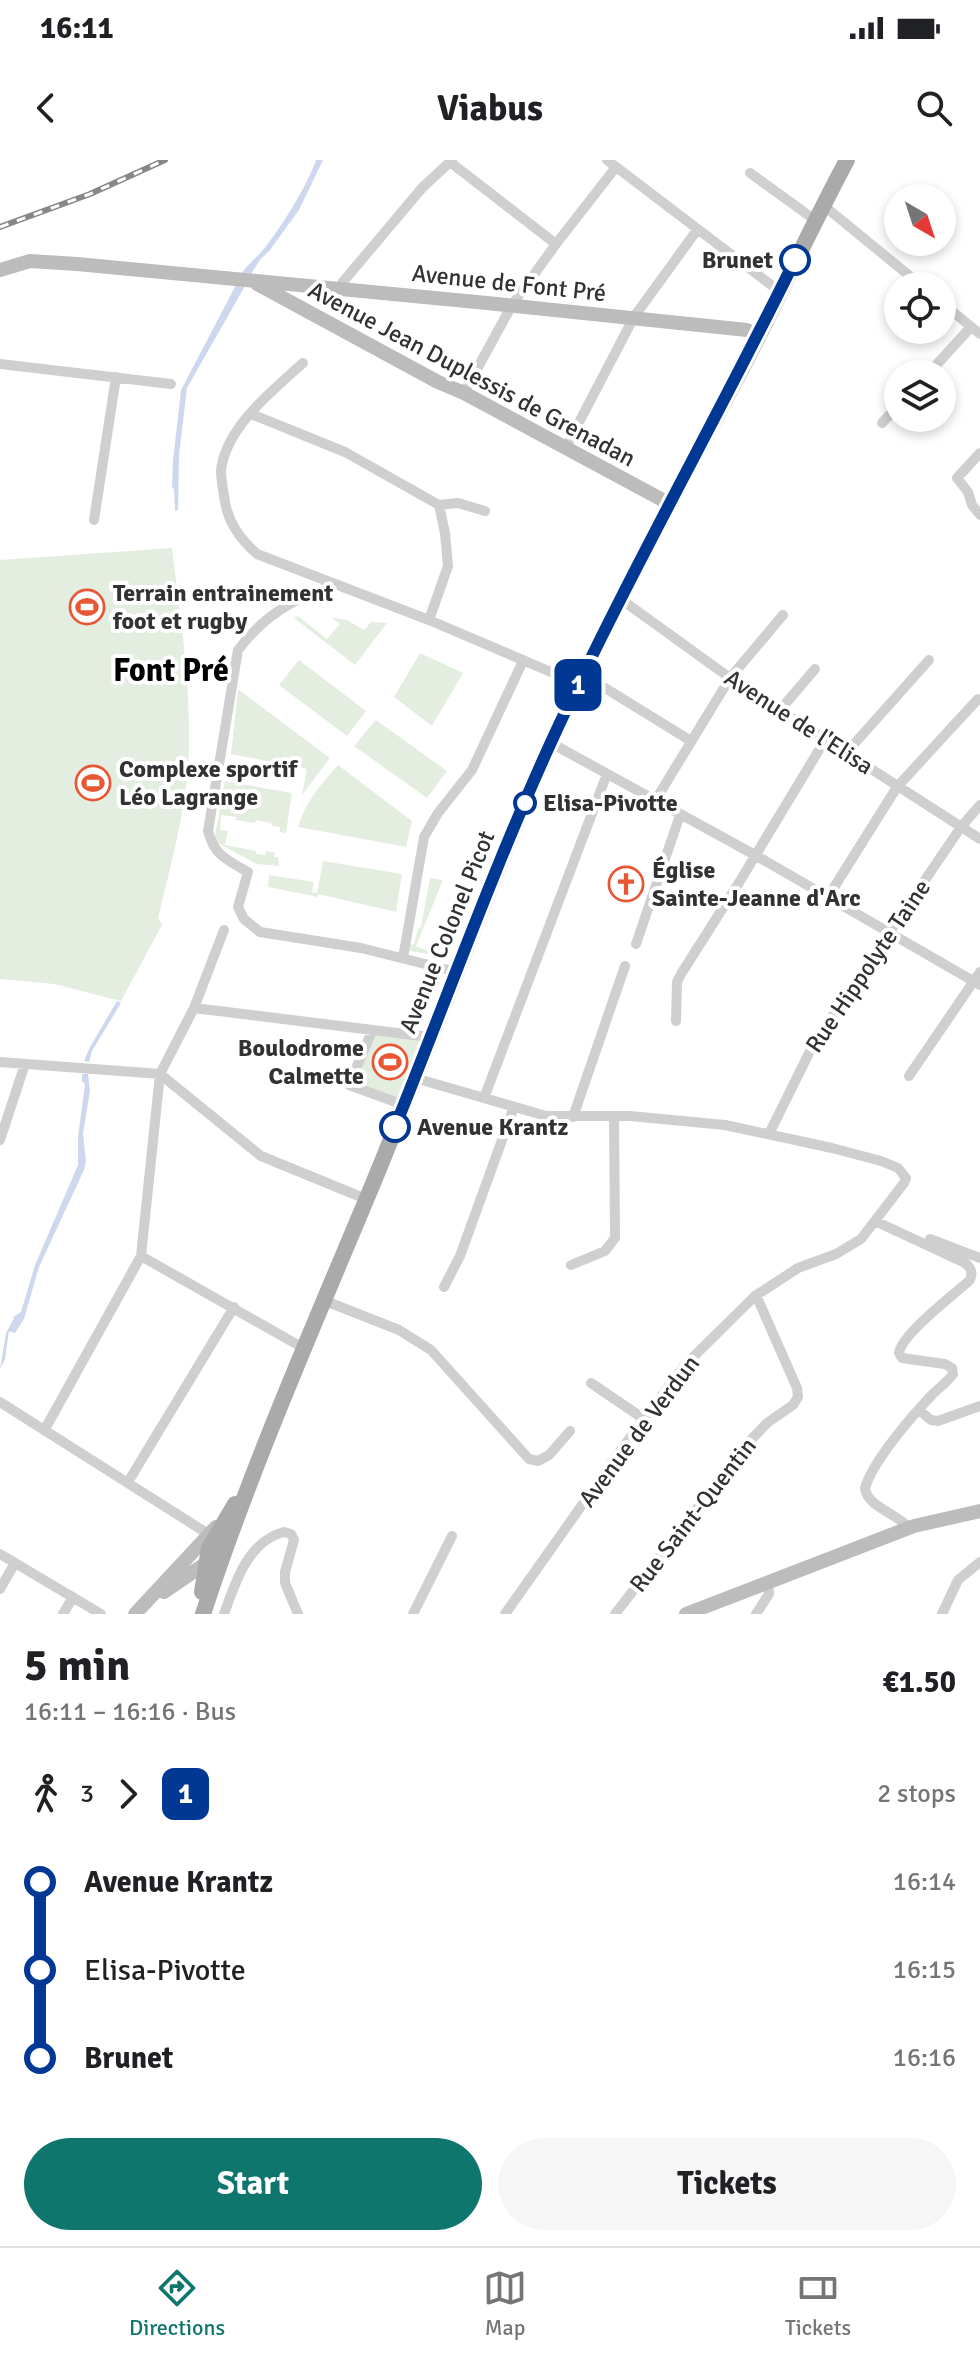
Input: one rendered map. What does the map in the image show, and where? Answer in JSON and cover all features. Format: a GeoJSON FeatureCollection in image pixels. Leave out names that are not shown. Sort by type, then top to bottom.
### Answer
{"type":"FeatureCollection","features":[{"type":"Feature","properties":{"kind":"main road","name":"Avenue Colonel Picot"},"geometry":{"type":"LineString","coordinates":[[202,1614],[216,1539],[252,1479],[551,743],[847,160]]}},
{"type":"Feature","properties":{"kind":"main road","name":"Avenue de Font Pré"},"geometry":{"type":"LineString","coordinates":[[0,270],[40,261],[634,317],[747,330],[758,335]]}},
{"type":"Feature","properties":{"kind":"main road","name":"Avenue Jean Duplessis de Grenadan"},"geometry":{"type":"LineString","coordinates":[[253,282],[670,504]]}},
{"type":"Feature","properties":{"kind":"main road","name":"Avenue Colonel Picot"},"geometry":{"type":"LineString","coordinates":[[202,1614],[205,1566],[228,1513],[252,1479]]}},
{"type":"Feature","properties":{"kind":"main road"},"geometry":{"type":"LineString","coordinates":[[686,1614],[909,1528],[980,1511]]}},
{"type":"Feature","properties":{"kind":"main road"},"geometry":{"type":"LineString","coordinates":[[135,1614],[216,1539]]}},
{"type":"Feature","properties":{"kind":"main road"},"geometry":{"type":"LineString","coordinates":[[146,1603],[205,1566]]}},
{"type":"Feature","properties":{"kind":"main road"},"geometry":{"type":"LineString","coordinates":[[179,1582],[194,1585],[202,1592]]}},
{"type":"Feature","properties":{"kind":"street"},"geometry":{"type":"LineString","coordinates":[[341,289],[342,283],[422,188],[451,161],[556,244]]}},
{"type":"Feature","properties":{"kind":"street"},"geometry":{"type":"LineString","coordinates":[[464,393],[512,305],[611,164],[779,291]]}},
{"type":"Feature","properties":{"kind":"street"},"geometry":{"type":"LineString","coordinates":[[750,173],[819,212],[903,272]]}},
{"type":"Feature","properties":{"kind":"street"},"geometry":{"type":"LineString","coordinates":[[565,449],[634,317],[697,230]]}},
{"type":"Feature","properties":{"kind":"street"},"geometry":{"type":"LineString","coordinates":[[284,299],[282,293],[293,284]]}},
{"type":"Feature","properties":{"kind":"street"},"geometry":{"type":"LineString","coordinates":[[944,360],[976,331],[956,315]]}},
{"type":"Feature","properties":{"kind":"street"},"geometry":{"type":"LineString","coordinates":[[303,363],[238,427],[221,468],[225,509],[237,536],[257,554],[429,620],[523,661],[581,680],[691,741]]}},
{"type":"Feature","properties":{"kind":"street"},"geometry":{"type":"LineString","coordinates":[[0,364],[171,384]]}},
{"type":"Feature","properties":{"kind":"street"},"geometry":{"type":"LineString","coordinates":[[94,520],[116,377]]}},
{"type":"Feature","properties":{"kind":"street"},"geometry":{"type":"LineString","coordinates":[[251,414],[345,452],[439,505],[458,503],[485,511]]}},
{"type":"Feature","properties":{"kind":"street"},"geometry":{"type":"LineString","coordinates":[[980,453],[957,478],[980,515]]}},
{"type":"Feature","properties":{"kind":"street"},"geometry":{"type":"LineString","coordinates":[[429,620],[448,566],[439,505]]}},
{"type":"Feature","properties":{"kind":"street"},"geometry":{"type":"LineString","coordinates":[[331,583],[271,615],[254,629],[238,650],[208,831],[212,846],[248,872],[238,907],[244,919],[260,932],[361,948],[457,972]]}},
{"type":"Feature","properties":{"kind":"street","name":"Avenue de l'Elisa"},"geometry":{"type":"LineString","coordinates":[[622,600],[730,678],[980,839]]}},
{"type":"Feature","properties":{"kind":"street"},"geometry":{"type":"LineString","coordinates":[[655,801],[730,678],[783,615]]}},
{"type":"Feature","properties":{"kind":"street"},"geometry":{"type":"LineString","coordinates":[[846,753],[929,660]]}},
{"type":"Feature","properties":{"kind":"street"},"geometry":{"type":"LineString","coordinates":[[403,958],[424,837],[438,813],[472,770],[523,661]]}},
{"type":"Feature","properties":{"kind":"street"},"geometry":{"type":"LineString","coordinates":[[780,710],[815,669]]}},
{"type":"Feature","properties":{"kind":"street"},"geometry":{"type":"LineString","coordinates":[[828,897],[897,787],[978,699]]}},
{"type":"Feature","properties":{"kind":"street"},"geometry":{"type":"LineString","coordinates":[[676,1021],[679,978],[825,740]]}},
{"type":"Feature","properties":{"kind":"street"},"geometry":{"type":"LineString","coordinates":[[551,743],[978,979],[909,1076]]}},
{"type":"Feature","properties":{"kind":"street"},"geometry":{"type":"LineString","coordinates":[[484,1098],[607,774]]}},
{"type":"Feature","properties":{"kind":"street","name":"Rue Hippolyte Taine"},"geometry":{"type":"LineString","coordinates":[[769,1134],[813,1045],[961,827],[980,805]]}},
{"type":"Feature","properties":{"kind":"street"},"geometry":{"type":"LineString","coordinates":[[636,944],[680,815]]}},
{"type":"Feature","properties":{"kind":"street"},"geometry":{"type":"LineString","coordinates":[[45,1429],[141,1256],[160,1074],[194,1008],[224,930]]}},
{"type":"Feature","properties":{"kind":"street"},"geometry":{"type":"LineString","coordinates":[[573,1117],[625,966]]}},
{"type":"Feature","properties":{"kind":"street"},"geometry":{"type":"LineString","coordinates":[[194,1008],[430,1037]]}},
{"type":"Feature","properties":{"kind":"street"},"geometry":{"type":"LineString","coordinates":[[372,1031],[349,1085],[404,1105]]}},
{"type":"Feature","properties":{"kind":"street"},"geometry":{"type":"LineString","coordinates":[[0,1062],[160,1074],[261,1156],[366,1199]]}},
{"type":"Feature","properties":{"kind":"street"},"geometry":{"type":"LineString","coordinates":[[0,1140],[25,1064]]}},
{"type":"Feature","properties":{"kind":"street"},"geometry":{"type":"LineString","coordinates":[[415,1078],[546,1116],[614,1116],[708,1122],[769,1134]]}},
{"type":"Feature","properties":{"kind":"street"},"geometry":{"type":"LineString","coordinates":[[444,1287],[460,1256],[514,1107]]}},
{"type":"Feature","properties":{"kind":"street"},"geometry":{"type":"LineString","coordinates":[[571,1265],[605,1251],[615,1238],[614,1116]]}},
{"type":"Feature","properties":{"kind":"street","name":"Avenue de Verdun"},"geometry":{"type":"LineString","coordinates":[[505,1614],[679,1371],[756,1295],[798,1268],[836,1254],[865,1236],[904,1183],[905,1175],[898,1168],[832,1148],[769,1134]]}},
{"type":"Feature","properties":{"kind":"street"},"geometry":{"type":"LineString","coordinates":[[875,1221],[967,1264],[972,1272],[969,1281],[915,1329],[899,1349],[900,1356],[906,1360],[945,1364],[952,1368],[953,1374],[919,1410],[878,1461],[866,1482],[864,1492],[869,1500],[909,1528]]}},
{"type":"Feature","properties":{"kind":"street"},"geometry":{"type":"LineString","coordinates":[[912,1239],[928,1239],[980,1258]]}},
{"type":"Feature","properties":{"kind":"street"},"geometry":{"type":"LineString","coordinates":[[141,1256],[305,1349]]}},
{"type":"Feature","properties":{"kind":"street","name":"Rue Saint-Quentin"},"geometry":{"type":"LineString","coordinates":[[615,1614],[747,1444],[796,1401],[796,1383],[756,1295]]}},
{"type":"Feature","properties":{"kind":"street"},"geometry":{"type":"LineString","coordinates":[[323,1300],[399,1330],[431,1350],[529,1459],[538,1461],[545,1458],[570,1431]]}},
{"type":"Feature","properties":{"kind":"street"},"geometry":{"type":"LineString","coordinates":[[128,1482],[234,1307]]}},
{"type":"Feature","properties":{"kind":"street"},"geometry":{"type":"LineString","coordinates":[[591,1383],[644,1419]]}},
{"type":"Feature","properties":{"kind":"street"},"geometry":{"type":"LineString","coordinates":[[0,1402],[216,1539]]}},
{"type":"Feature","properties":{"kind":"street"},"geometry":{"type":"LineString","coordinates":[[919,1410],[931,1420],[938,1421],[980,1406]]}},
{"type":"Feature","properties":{"kind":"street"},"geometry":{"type":"LineString","coordinates":[[224,1614],[246,1561],[269,1539],[284,1532],[291,1534],[294,1540],[285,1583],[298,1614]]}},
{"type":"Feature","properties":{"kind":"street"},"geometry":{"type":"LineString","coordinates":[[413,1614],[452,1536]]}},
{"type":"Feature","properties":{"kind":"street"},"geometry":{"type":"LineString","coordinates":[[0,1554],[101,1614]]}},
{"type":"Feature","properties":{"kind":"street"},"geometry":{"type":"LineString","coordinates":[[942,1614],[956,1584],[980,1562]]}},
{"type":"Feature","properties":{"kind":"street"},"geometry":{"type":"LineString","coordinates":[[0,1589],[15,1563]]}},
{"type":"Feature","properties":{"kind":"street"},"geometry":{"type":"LineString","coordinates":[[756,1614],[769,1594],[768,1581]]}},
{"type":"Feature","properties":{"kind":"street"},"geometry":{"type":"LineString","coordinates":[[63,1614],[73,1597]]}},
{"type":"Feature","properties":{"kind":"green space","name":"Complexe sportif Léo Lagrange"},"geometry":{"type":"Polygon","coordinates":[[[172,548],[186,670],[189,743],[182,810],[158,918],[162,925],[121,1001],[54,984],[0,979],[0,560],[172,548]]]}},
{"type":"Feature","properties":{"kind":"green space"},"geometry":{"type":"Polygon","coordinates":[[[298,616],[327,639],[340,624],[331,617],[347,620],[364,630],[371,622],[387,623],[355,665],[294,618],[298,616]]]}},
{"type":"Feature","properties":{"kind":"green space"},"geometry":{"type":"Polygon","coordinates":[[[420,653],[463,673],[432,726],[394,697],[420,653]]]}},
{"type":"Feature","properties":{"kind":"green space"},"geometry":{"type":"Polygon","coordinates":[[[299,660],[366,711],[347,736],[279,685],[299,660]]]}},
{"type":"Feature","properties":{"kind":"green space"},"geometry":{"type":"Polygon","coordinates":[[[238,689],[330,758],[302,795],[307,769],[231,754],[238,689]]]}},
{"type":"Feature","properties":{"kind":"green space"},"geometry":{"type":"Polygon","coordinates":[[[376,720],[447,771],[427,798],[354,746],[376,720]]]}},
{"type":"Feature","properties":{"kind":"green space"},"geometry":{"type":"Polygon","coordinates":[[[338,765],[412,821],[406,847],[298,827],[309,801],[338,765]]]}},
{"type":"Feature","properties":{"kind":"green space"},"geometry":{"type":"Polygon","coordinates":[[[225,781],[292,793],[286,833],[280,832],[280,827],[271,823],[236,820],[236,817],[221,815],[220,830],[228,831],[225,845],[256,851],[256,854],[265,855],[266,851],[275,853],[279,866],[257,864],[214,841],[225,781]]]}},
{"type":"Feature","properties":{"kind":"green space"},"geometry":{"type":"Polygon","coordinates":[[[323,861],[402,874],[396,912],[318,894],[318,897],[268,887],[269,875],[314,882],[312,892],[317,893],[323,861]]]}},
{"type":"Feature","properties":{"kind":"green space"},"geometry":{"type":"Polygon","coordinates":[[[430,878],[443,880],[416,946],[440,956],[410,951],[409,945],[414,944],[421,927],[430,878]]]}},
{"type":"Feature","properties":{"kind":"green space"},"geometry":{"type":"Polygon","coordinates":[[[373,1032],[425,1041],[400,1100],[352,1083],[373,1032]]]}},
{"type":"Feature","properties":{"kind":"water"},"geometry":{"type":"Polygon","coordinates":[[[316,160],[323,160],[299,210],[251,274],[241,274],[285,219],[316,160]]]}},
{"type":"Feature","properties":{"kind":"water"},"geometry":{"type":"Polygon","coordinates":[[[236,285],[245,286],[187,388],[179,455],[178,510],[175,511],[173,460],[181,390],[236,285]]]}},
{"type":"Feature","properties":{"kind":"water"},"geometry":{"type":"Polygon","coordinates":[[[117,1001],[121,1003],[92,1051],[89,1062],[84,1061],[90,1047],[117,1001]]]}},
{"type":"Feature","properties":{"kind":"water"},"geometry":{"type":"Polygon","coordinates":[[[82,1074],[88,1074],[90,1091],[83,1134],[84,1170],[39,1267],[24,1319],[15,1333],[9,1331],[5,1359],[0,1369],[6,1333],[13,1317],[21,1312],[35,1265],[78,1165],[78,1137],[85,1084],[82,1074]]]}},
{"type":"Feature","properties":{"kind":"railway"},"geometry":{"type":"LineString","coordinates":[[0,227],[90,194],[165,160]]}},
{"type":"Feature","properties":{"kind":"bus line","name":"1"},"geometry":{"type":"LineString","coordinates":[[395,1127],[551,743],[795,260]]}},
{"type":"Feature","properties":{"kind":"place","name":"Brunet"},"geometry":{"type":"Point","coordinates":[795,260]}},
{"type":"Feature","properties":{"kind":"place","name":"Terrain entrainement foot et rugby"},"geometry":{"type":"Point","coordinates":[87,607]}},
{"type":"Feature","properties":{"kind":"place","name":"Complexe sportif Léo Lagrange"},"geometry":{"type":"Point","coordinates":[93,783]}},
{"type":"Feature","properties":{"kind":"place","name":"Elisa-Pivotte"},"geometry":{"type":"Point","coordinates":[525,803]}},
{"type":"Feature","properties":{"kind":"place","name":"Église Sainte-Jeanne d'Arc"},"geometry":{"type":"Point","coordinates":[626,884]}},
{"type":"Feature","properties":{"kind":"place","name":"Boulodrome Calmette"},"geometry":{"type":"Point","coordinates":[390,1062]}},
{"type":"Feature","properties":{"kind":"place","name":"Avenue Krantz"},"geometry":{"type":"Point","coordinates":[395,1127]}},
{"type":"Feature","properties":{"kind":"district","name":"Font Pré"},"geometry":{"type":"Point","coordinates":[171,670]}}]}
